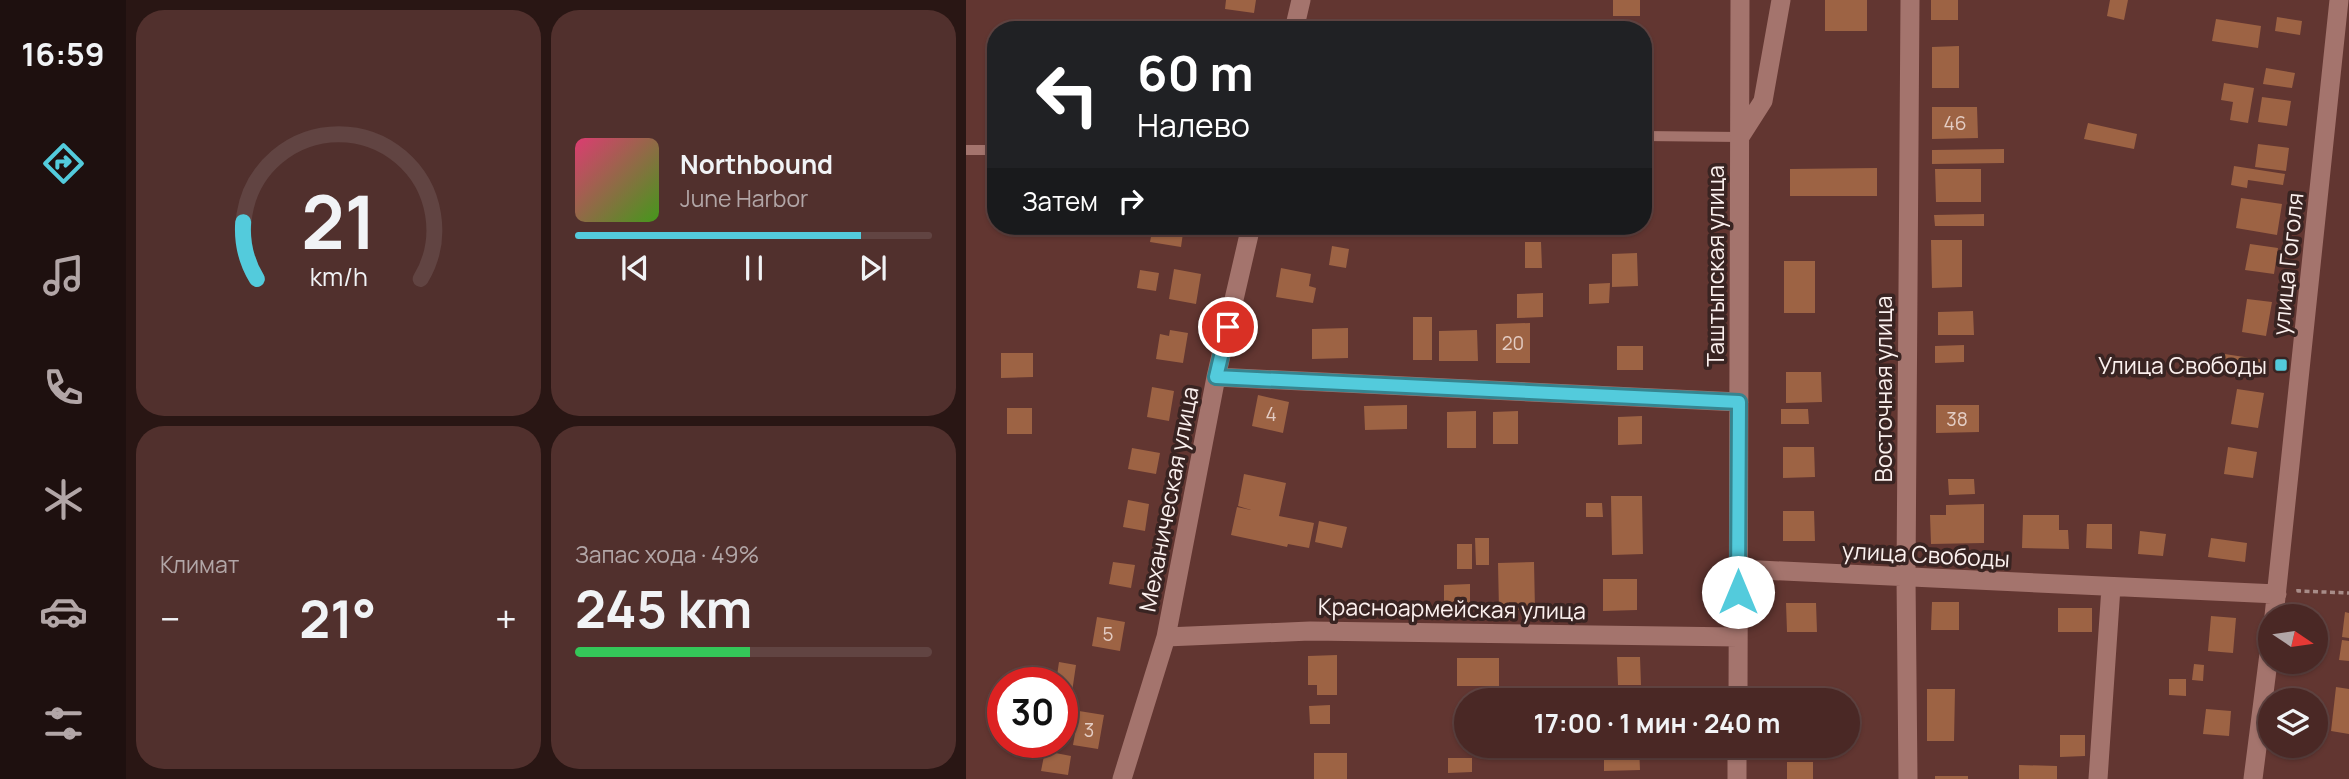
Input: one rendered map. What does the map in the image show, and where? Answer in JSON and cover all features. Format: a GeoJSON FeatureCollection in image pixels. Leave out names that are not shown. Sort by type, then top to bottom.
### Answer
{"type":"FeatureCollection","features":[{"type":"Feature","properties":{"kind":"street"},"geometry":{"type":"LineString","coordinates":[[1296,21],[1301,0]]}},
{"type":"Feature","properties":{"kind":"street","name":"Таштыпская улица"},"geometry":{"type":"LineString","coordinates":[[1738,688],[1740,0]]}},
{"type":"Feature","properties":{"kind":"street"},"geometry":{"type":"LineString","coordinates":[[1740,137],[1763,101],[1781,0]]}},
{"type":"Feature","properties":{"kind":"street","name":"Восточная улица"},"geometry":{"type":"LineString","coordinates":[[1908,779],[1906,577],[1910,0]]}},
{"type":"Feature","properties":{"kind":"street","name":"улица Гоголя"},"geometry":{"type":"LineString","coordinates":[[2276,604],[2339,0]]}},
{"type":"Feature","properties":{"kind":"street","name":"Механическая улица"},"geometry":{"type":"LineString","coordinates":[[1122,779],[1166,637],[1216,377],[1249,235]]}},
{"type":"Feature","properties":{"kind":"street"},"geometry":{"type":"LineString","coordinates":[[1216,377],[1739,402]]}},
{"type":"Feature","properties":{"kind":"street","name":"улица Свободы"},"geometry":{"type":"LineString","coordinates":[[1738,569],[2277,594]]}},
{"type":"Feature","properties":{"kind":"street"},"geometry":{"type":"LineString","coordinates":[[2098,779],[2111,587]]}},
{"type":"Feature","properties":{"kind":"street","name":"Красноармейская улица"},"geometry":{"type":"LineString","coordinates":[[1166,637],[1310,631],[1738,636]]}},
{"type":"Feature","properties":{"kind":"street"},"geometry":{"type":"LineString","coordinates":[[2253,779],[2266,674]]}},
{"type":"Feature","properties":{"kind":"street"},"geometry":{"type":"LineString","coordinates":[[1737,758],[1737,779]]}},
{"type":"Feature","properties":{"kind":"lane"},"geometry":{"type":"LineString","coordinates":[[1652,136],[1740,137]]}},
{"type":"Feature","properties":{"kind":"lane"},"geometry":{"type":"LineString","coordinates":[[966,150],[987,150]]}},
{"type":"Feature","properties":{"kind":"path"},"geometry":{"type":"LineString","coordinates":[[2298,581],[2298,591],[2349,593]]}},
{"type":"Feature","properties":{"kind":"building"},"geometry":{"type":"Polygon","coordinates":[[[1226,0],[1256,0],[1254,13],[1225,9],[1226,0]]]}},
{"type":"Feature","properties":{"kind":"building"},"geometry":{"type":"Polygon","coordinates":[[[1613,0],[1640,0],[1640,16],[1613,16],[1613,0]]]}},
{"type":"Feature","properties":{"kind":"building"},"geometry":{"type":"Polygon","coordinates":[[[1825,0],[1867,0],[1867,31],[1825,31],[1825,0]]]}},
{"type":"Feature","properties":{"kind":"building"},"geometry":{"type":"Polygon","coordinates":[[[1931,0],[1958,0],[1958,20],[1931,20],[1931,0]]]}},
{"type":"Feature","properties":{"kind":"building"},"geometry":{"type":"Polygon","coordinates":[[[2110,0],[2128,0],[2124,20],[2107,16],[2110,0]]]}},
{"type":"Feature","properties":{"kind":"building"},"geometry":{"type":"Polygon","coordinates":[[[2277,17],[2302,21],[2300,35],[2275,31],[2277,17]]]}},
{"type":"Feature","properties":{"kind":"building"},"geometry":{"type":"Polygon","coordinates":[[[2216,19],[2261,26],[2258,48],[2212,41],[2216,19]]]}},
{"type":"Feature","properties":{"kind":"building"},"geometry":{"type":"Polygon","coordinates":[[[1959,46],[1959,88],[1932,88],[1932,47],[1959,46]]]}},
{"type":"Feature","properties":{"kind":"building"},"geometry":{"type":"Polygon","coordinates":[[[2266,68],[2295,73],[2292,88],[2263,84],[2266,68]]]}},
{"type":"Feature","properties":{"kind":"building"},"geometry":{"type":"Polygon","coordinates":[[[2224,83],[2254,88],[2248,123],[2230,120],[2233,102],[2221,100],[2224,83]]]}},
{"type":"Feature","properties":{"kind":"building"},"geometry":{"type":"Polygon","coordinates":[[[2262,97],[2291,101],[2287,126],[2258,122],[2262,97]]]}},
{"type":"Feature","properties":{"kind":"building"},"geometry":{"type":"Polygon","coordinates":[[[1932,107],[1977,107],[1978,138],[1932,139],[1932,107]]]}},
{"type":"Feature","properties":{"kind":"building"},"geometry":{"type":"Polygon","coordinates":[[[2088,123],[2137,134],[2134,149],[2084,139],[2088,123]]]}},
{"type":"Feature","properties":{"kind":"building"},"geometry":{"type":"Polygon","coordinates":[[[2258,144],[2289,148],[2286,171],[2255,167],[2258,144]]]}},
{"type":"Feature","properties":{"kind":"building"},"geometry":{"type":"Polygon","coordinates":[[[2004,149],[2004,163],[1932,164],[1932,150],[2004,149]]]}},
{"type":"Feature","properties":{"kind":"building"},"geometry":{"type":"Polygon","coordinates":[[[2234,166],[2285,174],[2283,185],[2248,180],[2247,188],[2231,185],[2234,166]]]}},
{"type":"Feature","properties":{"kind":"building"},"geometry":{"type":"Polygon","coordinates":[[[1877,168],[1877,196],[1790,196],[1790,169],[1877,168]]]}},
{"type":"Feature","properties":{"kind":"building"},"geometry":{"type":"Polygon","coordinates":[[[1935,169],[1981,169],[1981,202],[1936,202],[1935,169]]]}},
{"type":"Feature","properties":{"kind":"building"},"geometry":{"type":"Polygon","coordinates":[[[2241,198],[2282,204],[2277,235],[2236,228],[2241,198]]]}},
{"type":"Feature","properties":{"kind":"building"},"geometry":{"type":"Polygon","coordinates":[[[1984,214],[1984,226],[1935,226],[1934,215],[1984,214]]]}},
{"type":"Feature","properties":{"kind":"building"},"geometry":{"type":"Polygon","coordinates":[[[1151,235],[1183,235],[1181,247],[1150,242],[1151,235]]]}},
{"type":"Feature","properties":{"kind":"building"},"geometry":{"type":"Polygon","coordinates":[[[1931,240],[1962,240],[1962,287],[1932,288],[1931,240]]]}},
{"type":"Feature","properties":{"kind":"building"},"geometry":{"type":"Polygon","coordinates":[[[1525,242],[1541,242],[1542,268],[1525,268],[1525,242]]]}},
{"type":"Feature","properties":{"kind":"building"},"geometry":{"type":"Polygon","coordinates":[[[2250,244],[2278,248],[2274,274],[2245,270],[2250,244]]]}},
{"type":"Feature","properties":{"kind":"building"},"geometry":{"type":"Polygon","coordinates":[[[1332,246],[1349,249],[1346,268],[1329,265],[1332,246]]]}},
{"type":"Feature","properties":{"kind":"building"},"geometry":{"type":"Polygon","coordinates":[[[1637,253],[1638,286],[1612,287],[1612,254],[1637,253]]]}},
{"type":"Feature","properties":{"kind":"building"},"geometry":{"type":"Polygon","coordinates":[[[1784,261],[1815,261],[1815,313],[1784,313],[1784,261]]]}},
{"type":"Feature","properties":{"kind":"building"},"geometry":{"type":"Polygon","coordinates":[[[1281,268],[1311,274],[1309,286],[1316,288],[1313,303],[1276,297],[1281,268]]]}},
{"type":"Feature","properties":{"kind":"building"},"geometry":{"type":"Polygon","coordinates":[[[1174,269],[1201,274],[1196,304],[1169,299],[1174,269]]]}},
{"type":"Feature","properties":{"kind":"building"},"geometry":{"type":"Polygon","coordinates":[[[1140,270],[1159,273],[1156,291],[1137,288],[1140,270]]]}},
{"type":"Feature","properties":{"kind":"building"},"geometry":{"type":"Polygon","coordinates":[[[1610,283],[1609,303],[1589,304],[1589,284],[1610,283]]]}},
{"type":"Feature","properties":{"kind":"building"},"geometry":{"type":"Polygon","coordinates":[[[1543,293],[1543,317],[1517,318],[1517,294],[1543,293]]]}},
{"type":"Feature","properties":{"kind":"building"},"geometry":{"type":"Polygon","coordinates":[[[2247,299],[2272,302],[2266,336],[2242,332],[2247,299]]]}},
{"type":"Feature","properties":{"kind":"building"},"geometry":{"type":"Polygon","coordinates":[[[1973,311],[1974,335],[1938,335],[1938,312],[1973,311]]]}},
{"type":"Feature","properties":{"kind":"building"},"geometry":{"type":"Polygon","coordinates":[[[1413,317],[1432,317],[1432,360],[1413,360],[1413,317]]]}},
{"type":"Feature","properties":{"kind":"building"},"geometry":{"type":"Polygon","coordinates":[[[1530,323],[1530,363],[1496,363],[1496,324],[1530,323]]]}},
{"type":"Feature","properties":{"kind":"building"},"geometry":{"type":"Polygon","coordinates":[[[1348,328],[1348,358],[1312,359],[1312,329],[1348,328]]]}},
{"type":"Feature","properties":{"kind":"building"},"geometry":{"type":"Polygon","coordinates":[[[1170,330],[1188,333],[1183,363],[1156,359],[1160,334],[1169,336],[1170,330]]]}},
{"type":"Feature","properties":{"kind":"building"},"geometry":{"type":"Polygon","coordinates":[[[1477,330],[1478,361],[1439,361],[1439,331],[1477,330]]]}},
{"type":"Feature","properties":{"kind":"building"},"geometry":{"type":"Polygon","coordinates":[[[1964,345],[1964,362],[1935,363],[1935,346],[1964,345]]]}},
{"type":"Feature","properties":{"kind":"building"},"geometry":{"type":"Polygon","coordinates":[[[1617,346],[1643,346],[1643,370],[1617,370],[1617,346]]]}},
{"type":"Feature","properties":{"kind":"building"},"geometry":{"type":"Polygon","coordinates":[[[1001,353],[1033,353],[1033,377],[1001,378],[1001,353]]]}},
{"type":"Feature","properties":{"kind":"building"},"geometry":{"type":"Polygon","coordinates":[[[2218,353],[2264,360],[2262,373],[2216,366],[2218,353]]]}},
{"type":"Feature","properties":{"kind":"building"},"geometry":{"type":"Polygon","coordinates":[[[1786,372],[1821,372],[1822,402],[1786,403],[1786,372]]]}},
{"type":"Feature","properties":{"kind":"building"},"geometry":{"type":"Polygon","coordinates":[[[1152,387],[1174,391],[1169,421],[1147,417],[1152,387]]]}},
{"type":"Feature","properties":{"kind":"building"},"geometry":{"type":"Polygon","coordinates":[[[2237,389],[2264,393],[2258,428],[2231,424],[2237,389]]]}},
{"type":"Feature","properties":{"kind":"building"},"geometry":{"type":"Polygon","coordinates":[[[1258,395],[1289,402],[1283,433],[1252,426],[1258,395]]]}},
{"type":"Feature","properties":{"kind":"building"},"geometry":{"type":"Polygon","coordinates":[[[1407,405],[1407,429],[1365,430],[1364,406],[1407,405]]]}},
{"type":"Feature","properties":{"kind":"building"},"geometry":{"type":"Polygon","coordinates":[[[1936,405],[1979,405],[1979,432],[1936,433],[1936,405]]]}},
{"type":"Feature","properties":{"kind":"building"},"geometry":{"type":"Polygon","coordinates":[[[1007,408],[1032,408],[1032,434],[1007,434],[1007,408]]]}},
{"type":"Feature","properties":{"kind":"building"},"geometry":{"type":"Polygon","coordinates":[[[1781,409],[1808,409],[1809,424],[1781,424],[1781,409]]]}},
{"type":"Feature","properties":{"kind":"building"},"geometry":{"type":"Polygon","coordinates":[[[1476,411],[1476,448],[1447,448],[1447,412],[1476,411]]]}},
{"type":"Feature","properties":{"kind":"building"},"geometry":{"type":"Polygon","coordinates":[[[1518,411],[1518,444],[1493,444],[1493,412],[1518,411]]]}},
{"type":"Feature","properties":{"kind":"building"},"geometry":{"type":"Polygon","coordinates":[[[1642,416],[1642,444],[1618,445],[1618,417],[1642,416]]]}},
{"type":"Feature","properties":{"kind":"building"},"geometry":{"type":"Polygon","coordinates":[[[1783,447],[1814,447],[1815,477],[1783,478],[1783,447]]]}},
{"type":"Feature","properties":{"kind":"building"},"geometry":{"type":"Polygon","coordinates":[[[2228,447],[2257,452],[2253,478],[2224,474],[2228,447]]]}},
{"type":"Feature","properties":{"kind":"building"},"geometry":{"type":"Polygon","coordinates":[[[1132,448],[1160,453],[1156,474],[1128,469],[1132,448]]]}},
{"type":"Feature","properties":{"kind":"building"},"geometry":{"type":"Polygon","coordinates":[[[1244,474],[1286,483],[1279,516],[1314,523],[1309,548],[1288,544],[1287,547],[1231,535],[1237,507],[1251,510],[1238,506],[1244,474]]]}},
{"type":"Feature","properties":{"kind":"building"},"geometry":{"type":"Polygon","coordinates":[[[1948,479],[1974,479],[1975,494],[1949,495],[1948,479]]]}},
{"type":"Feature","properties":{"kind":"building"},"geometry":{"type":"Polygon","coordinates":[[[1611,496],[1642,496],[1643,554],[1612,555],[1611,496]]]}},
{"type":"Feature","properties":{"kind":"building"},"geometry":{"type":"Polygon","coordinates":[[[1128,500],[1149,504],[1145,531],[1123,527],[1128,500]]]}},
{"type":"Feature","properties":{"kind":"building"},"geometry":{"type":"Polygon","coordinates":[[[1586,503],[1602,503],[1603,517],[1586,517],[1586,503]]]}},
{"type":"Feature","properties":{"kind":"building"},"geometry":{"type":"Polygon","coordinates":[[[1984,504],[1984,543],[1931,544],[1930,515],[1946,515],[1946,505],[1984,504]]]}},
{"type":"Feature","properties":{"kind":"building"},"geometry":{"type":"Polygon","coordinates":[[[1783,511],[1814,511],[1815,541],[1783,541],[1783,511]]]}},
{"type":"Feature","properties":{"kind":"building"},"geometry":{"type":"Polygon","coordinates":[[[2023,515],[2059,515],[2059,530],[2068,530],[2069,549],[2022,548],[2023,515]]]}},
{"type":"Feature","properties":{"kind":"building"},"geometry":{"type":"Polygon","coordinates":[[[1319,521],[1347,527],[1342,548],[1315,542],[1319,521]]]}},
{"type":"Feature","properties":{"kind":"building"},"geometry":{"type":"Polygon","coordinates":[[[2087,524],[2112,524],[2112,549],[2086,548],[2087,524]]]}},
{"type":"Feature","properties":{"kind":"building"},"geometry":{"type":"Polygon","coordinates":[[[2140,531],[2166,534],[2163,556],[2138,554],[2140,531]]]}},
{"type":"Feature","properties":{"kind":"building"},"geometry":{"type":"Polygon","coordinates":[[[1475,538],[1489,538],[1489,565],[1476,565],[1475,538]]]}},
{"type":"Feature","properties":{"kind":"building"},"geometry":{"type":"Polygon","coordinates":[[[2211,538],[2247,543],[2245,562],[2208,557],[2211,538]]]}},
{"type":"Feature","properties":{"kind":"building"},"geometry":{"type":"Polygon","coordinates":[[[1457,544],[1472,544],[1472,569],[1457,569],[1457,544]]]}},
{"type":"Feature","properties":{"kind":"building"},"geometry":{"type":"Polygon","coordinates":[[[1113,562],[1135,565],[1131,588],[1109,584],[1113,562]]]}},
{"type":"Feature","properties":{"kind":"building"},"geometry":{"type":"Polygon","coordinates":[[[1534,562],[1535,610],[1499,610],[1498,563],[1534,562]]]}},
{"type":"Feature","properties":{"kind":"building"},"geometry":{"type":"Polygon","coordinates":[[[1603,579],[1637,579],[1637,610],[1603,611],[1603,579]]]}},
{"type":"Feature","properties":{"kind":"building"},"geometry":{"type":"Polygon","coordinates":[[[1470,584],[1470,606],[1444,606],[1444,585],[1470,584]]]}},
{"type":"Feature","properties":{"kind":"building"},"geometry":{"type":"Polygon","coordinates":[[[1932,602],[1959,602],[1959,630],[1931,630],[1932,602]]]}},
{"type":"Feature","properties":{"kind":"building"},"geometry":{"type":"Polygon","coordinates":[[[1786,603],[1816,603],[1817,632],[1787,632],[1786,603]]]}},
{"type":"Feature","properties":{"kind":"building"},"geometry":{"type":"Polygon","coordinates":[[[2058,608],[2092,608],[2092,632],[2058,632],[2058,608]]]}},
{"type":"Feature","properties":{"kind":"building"},"geometry":{"type":"Polygon","coordinates":[[[2345,612],[2349,613],[2349,638],[2342,637],[2345,612]]]}},
{"type":"Feature","properties":{"kind":"building"},"geometry":{"type":"Polygon","coordinates":[[[2211,616],[2236,618],[2233,653],[2208,651],[2211,616]]]}},
{"type":"Feature","properties":{"kind":"building"},"geometry":{"type":"Polygon","coordinates":[[[1097,617],[1125,622],[1120,651],[1092,646],[1097,617]]]}},
{"type":"Feature","properties":{"kind":"building"},"geometry":{"type":"Polygon","coordinates":[[[2342,640],[2349,641],[2349,661],[2339,660],[2342,640]]]}},
{"type":"Feature","properties":{"kind":"building"},"geometry":{"type":"Polygon","coordinates":[[[1337,655],[1337,695],[1317,695],[1317,685],[1308,685],[1308,656],[1337,655]]]}},
{"type":"Feature","properties":{"kind":"building"},"geometry":{"type":"Polygon","coordinates":[[[1617,657],[1640,657],[1641,685],[1618,685],[1617,657]]]}},
{"type":"Feature","properties":{"kind":"building"},"geometry":{"type":"Polygon","coordinates":[[[1457,658],[1499,658],[1499,686],[1457,686],[1457,658]]]}},
{"type":"Feature","properties":{"kind":"building"},"geometry":{"type":"Polygon","coordinates":[[[1059,662],[1076,665],[1076,667],[1058,667],[1059,662]]]}},
{"type":"Feature","properties":{"kind":"building"},"geometry":{"type":"Polygon","coordinates":[[[2194,664],[2204,665],[2203,681],[2192,680],[2194,664]]]}},
{"type":"Feature","properties":{"kind":"building"},"geometry":{"type":"Polygon","coordinates":[[[2169,679],[2186,679],[2186,696],[2169,695],[2169,679]]]}},
{"type":"Feature","properties":{"kind":"building"},"geometry":{"type":"Polygon","coordinates":[[[2336,687],[2349,689],[2349,734],[2331,731],[2336,687]]]}},
{"type":"Feature","properties":{"kind":"building"},"geometry":{"type":"Polygon","coordinates":[[[1927,689],[1955,689],[1954,741],[1927,741],[1927,689]]]}},
{"type":"Feature","properties":{"kind":"building"},"geometry":{"type":"Polygon","coordinates":[[[1330,705],[1330,724],[1310,724],[1309,706],[1330,705]]]}},
{"type":"Feature","properties":{"kind":"building"},"geometry":{"type":"Polygon","coordinates":[[[2206,709],[2231,711],[2229,736],[2203,734],[2206,709]]]}},
{"type":"Feature","properties":{"kind":"building"},"geometry":{"type":"Polygon","coordinates":[[[1079,711],[1104,715],[1098,749],[1078,746],[1079,711]]]}},
{"type":"Feature","properties":{"kind":"building"},"geometry":{"type":"Polygon","coordinates":[[[2060,735],[2085,735],[2085,756],[2060,757],[2060,735]]]}},
{"type":"Feature","properties":{"kind":"building"},"geometry":{"type":"Polygon","coordinates":[[[1314,753],[1347,753],[1347,779],[1314,779],[1314,753]]]}},
{"type":"Feature","properties":{"kind":"building"},"geometry":{"type":"Polygon","coordinates":[[[1044,758],[1071,758],[1068,775],[1041,771],[1044,758]]]}},
{"type":"Feature","properties":{"kind":"building"},"geometry":{"type":"Polygon","coordinates":[[[1448,758],[1472,758],[1472,772],[1448,773],[1448,758]]]}},
{"type":"Feature","properties":{"kind":"building"},"geometry":{"type":"Polygon","coordinates":[[[1604,758],[1640,758],[1640,770],[1604,771],[1604,758]]]}},
{"type":"Feature","properties":{"kind":"building"},"geometry":{"type":"Polygon","coordinates":[[[1787,762],[1813,762],[1813,779],[1787,779],[1787,762]]]}},
{"type":"Feature","properties":{"kind":"building"},"geometry":{"type":"Polygon","coordinates":[[[2019,765],[2057,766],[2057,779],[2019,779],[2019,765]]]}},
{"type":"Feature","properties":{"kind":"building"},"geometry":{"type":"Polygon","coordinates":[[[1935,776],[1968,776],[1968,779],[1935,779],[1935,776]]]}},
{"type":"Feature","properties":{"kind":"place","name":"Улица Свободы"},"geometry":{"type":"Point","coordinates":[2281,365]}},
{"type":"Feature","properties":{"kind":"route"},"geometry":{"type":"LineString","coordinates":[[1228,327],[1216,377],[1739,402],[1738,592]]}}]}
